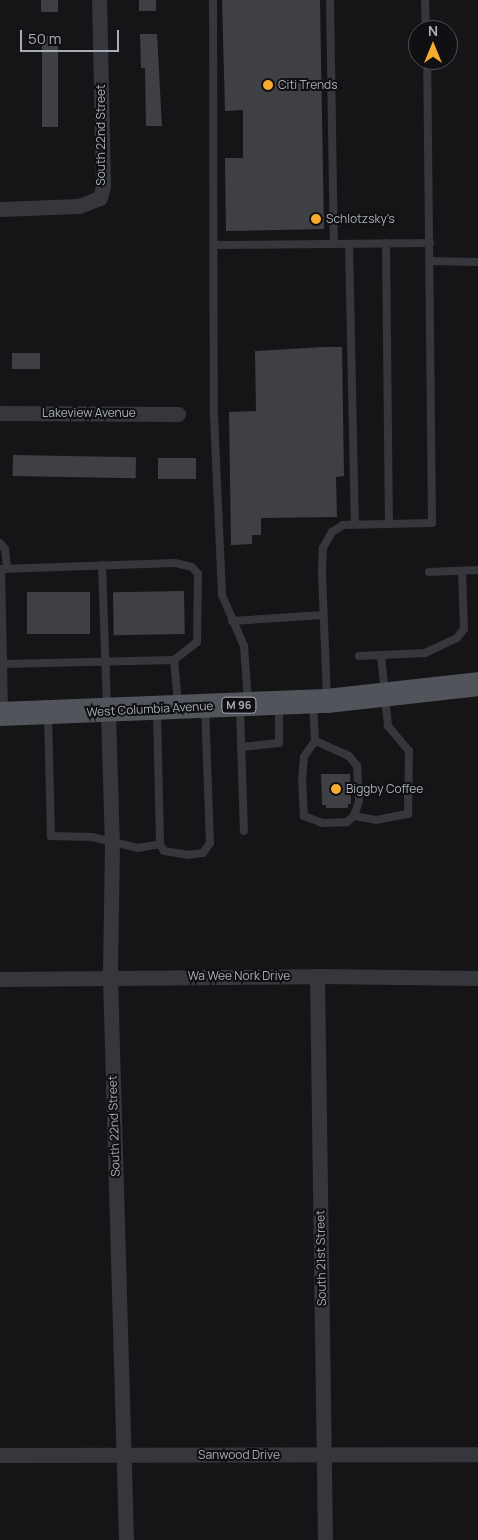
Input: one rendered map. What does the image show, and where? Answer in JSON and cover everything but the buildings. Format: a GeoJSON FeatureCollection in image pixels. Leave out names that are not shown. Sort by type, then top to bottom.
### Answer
{"type":"FeatureCollection","features":[{"type":"Feature","properties":{"kind":"main road","name":"West Columbia Avenue"},"geometry":{"type":"LineString","coordinates":[[2,714],[108,712],[320,701],[478,684]]}},
{"type":"Feature","properties":{"kind":"street","name":"South 22nd Street"},"geometry":{"type":"LineString","coordinates":[[0,209],[79,206],[100,198],[103,186],[99,0]]}},
{"type":"Feature","properties":{"kind":"street","name":"Lakeview Avenue"},"geometry":{"type":"LineString","coordinates":[[0,413],[178,414]]}},
{"type":"Feature","properties":{"kind":"street","name":"South 22nd Street"},"geometry":{"type":"LineString","coordinates":[[108,712],[112,844],[110,977],[126,1540]]}},
{"type":"Feature","properties":{"kind":"street","name":"Wa Wee Nork Drive"},"geometry":{"type":"LineString","coordinates":[[0,978],[317,976],[478,978]]}},
{"type":"Feature","properties":{"kind":"street","name":"South 21st Street"},"geometry":{"type":"LineString","coordinates":[[317,976],[325,1540]]}},
{"type":"Feature","properties":{"kind":"street","name":"Sanwood Drive"},"geometry":{"type":"LineString","coordinates":[[0,1455],[478,1454]]}},
{"type":"Feature","properties":{"kind":"lane"},"geometry":{"type":"LineString","coordinates":[[213,0],[214,417],[221,585],[232,620],[244,646],[242,747],[244,831]]}},
{"type":"Feature","properties":{"kind":"lane"},"geometry":{"type":"LineString","coordinates":[[330,0],[334,244]]}},
{"type":"Feature","properties":{"kind":"lane"},"geometry":{"type":"LineString","coordinates":[[426,0],[426,20]]}},
{"type":"Feature","properties":{"kind":"lane"},"geometry":{"type":"LineString","coordinates":[[315,741],[349,756],[357,766],[358,801],[354,816],[347,822],[322,823],[304,816],[304,757],[315,741],[320,701],[323,548],[332,532],[343,525],[432,523],[427,70]]}},
{"type":"Feature","properties":{"kind":"lane"},"geometry":{"type":"LineString","coordinates":[[386,243],[389,524]]}},
{"type":"Feature","properties":{"kind":"lane"},"geometry":{"type":"LineString","coordinates":[[215,245],[430,243]]}},
{"type":"Feature","properties":{"kind":"lane"},"geometry":{"type":"LineString","coordinates":[[350,244],[355,525]]}},
{"type":"Feature","properties":{"kind":"lane"},"geometry":{"type":"LineString","coordinates":[[430,261],[478,262]]}},
{"type":"Feature","properties":{"kind":"lane"},"geometry":{"type":"LineString","coordinates":[[0,544],[6,549],[3,572],[1,647],[2,714]]}},
{"type":"Feature","properties":{"kind":"lane"},"geometry":{"type":"LineString","coordinates":[[2,666],[174,660],[197,642],[198,574],[192,567],[175,563],[102,565],[3,572]]}},
{"type":"Feature","properties":{"kind":"lane"},"geometry":{"type":"LineString","coordinates":[[102,565],[104,661],[108,712]]}},
{"type":"Feature","properties":{"kind":"lane"},"geometry":{"type":"LineString","coordinates":[[429,572],[478,570]]}},
{"type":"Feature","properties":{"kind":"lane"},"geometry":{"type":"LineString","coordinates":[[359,656],[425,653],[457,638],[464,629],[462,571]]}},
{"type":"Feature","properties":{"kind":"lane"},"geometry":{"type":"LineString","coordinates":[[232,620],[323,615]]}},
{"type":"Feature","properties":{"kind":"lane"},"geometry":{"type":"LineString","coordinates":[[354,816],[376,820],[408,814],[409,751],[388,726],[383,695],[381,655]]}},
{"type":"Feature","properties":{"kind":"lane"},"geometry":{"type":"LineString","coordinates":[[174,660],[167,709],[160,844],[164,851],[188,855],[203,853],[210,843],[205,707]]}},
{"type":"Feature","properties":{"kind":"lane"},"geometry":{"type":"LineString","coordinates":[[242,747],[279,743],[279,703]]}},
{"type":"Feature","properties":{"kind":"lane"},"geometry":{"type":"LineString","coordinates":[[48,713],[51,836],[92,838],[112,844],[138,848],[160,844]]}},
{"type":"Feature","properties":{"kind":"place","name":"Citi Trends"},"geometry":{"type":"Point","coordinates":[268,85]}},
{"type":"Feature","properties":{"kind":"place","name":"Schlotzsky's"},"geometry":{"type":"Point","coordinates":[316,219]}},
{"type":"Feature","properties":{"kind":"place","name":"Biggby Coffee"},"geometry":{"type":"Point","coordinates":[336,789]}}]}
